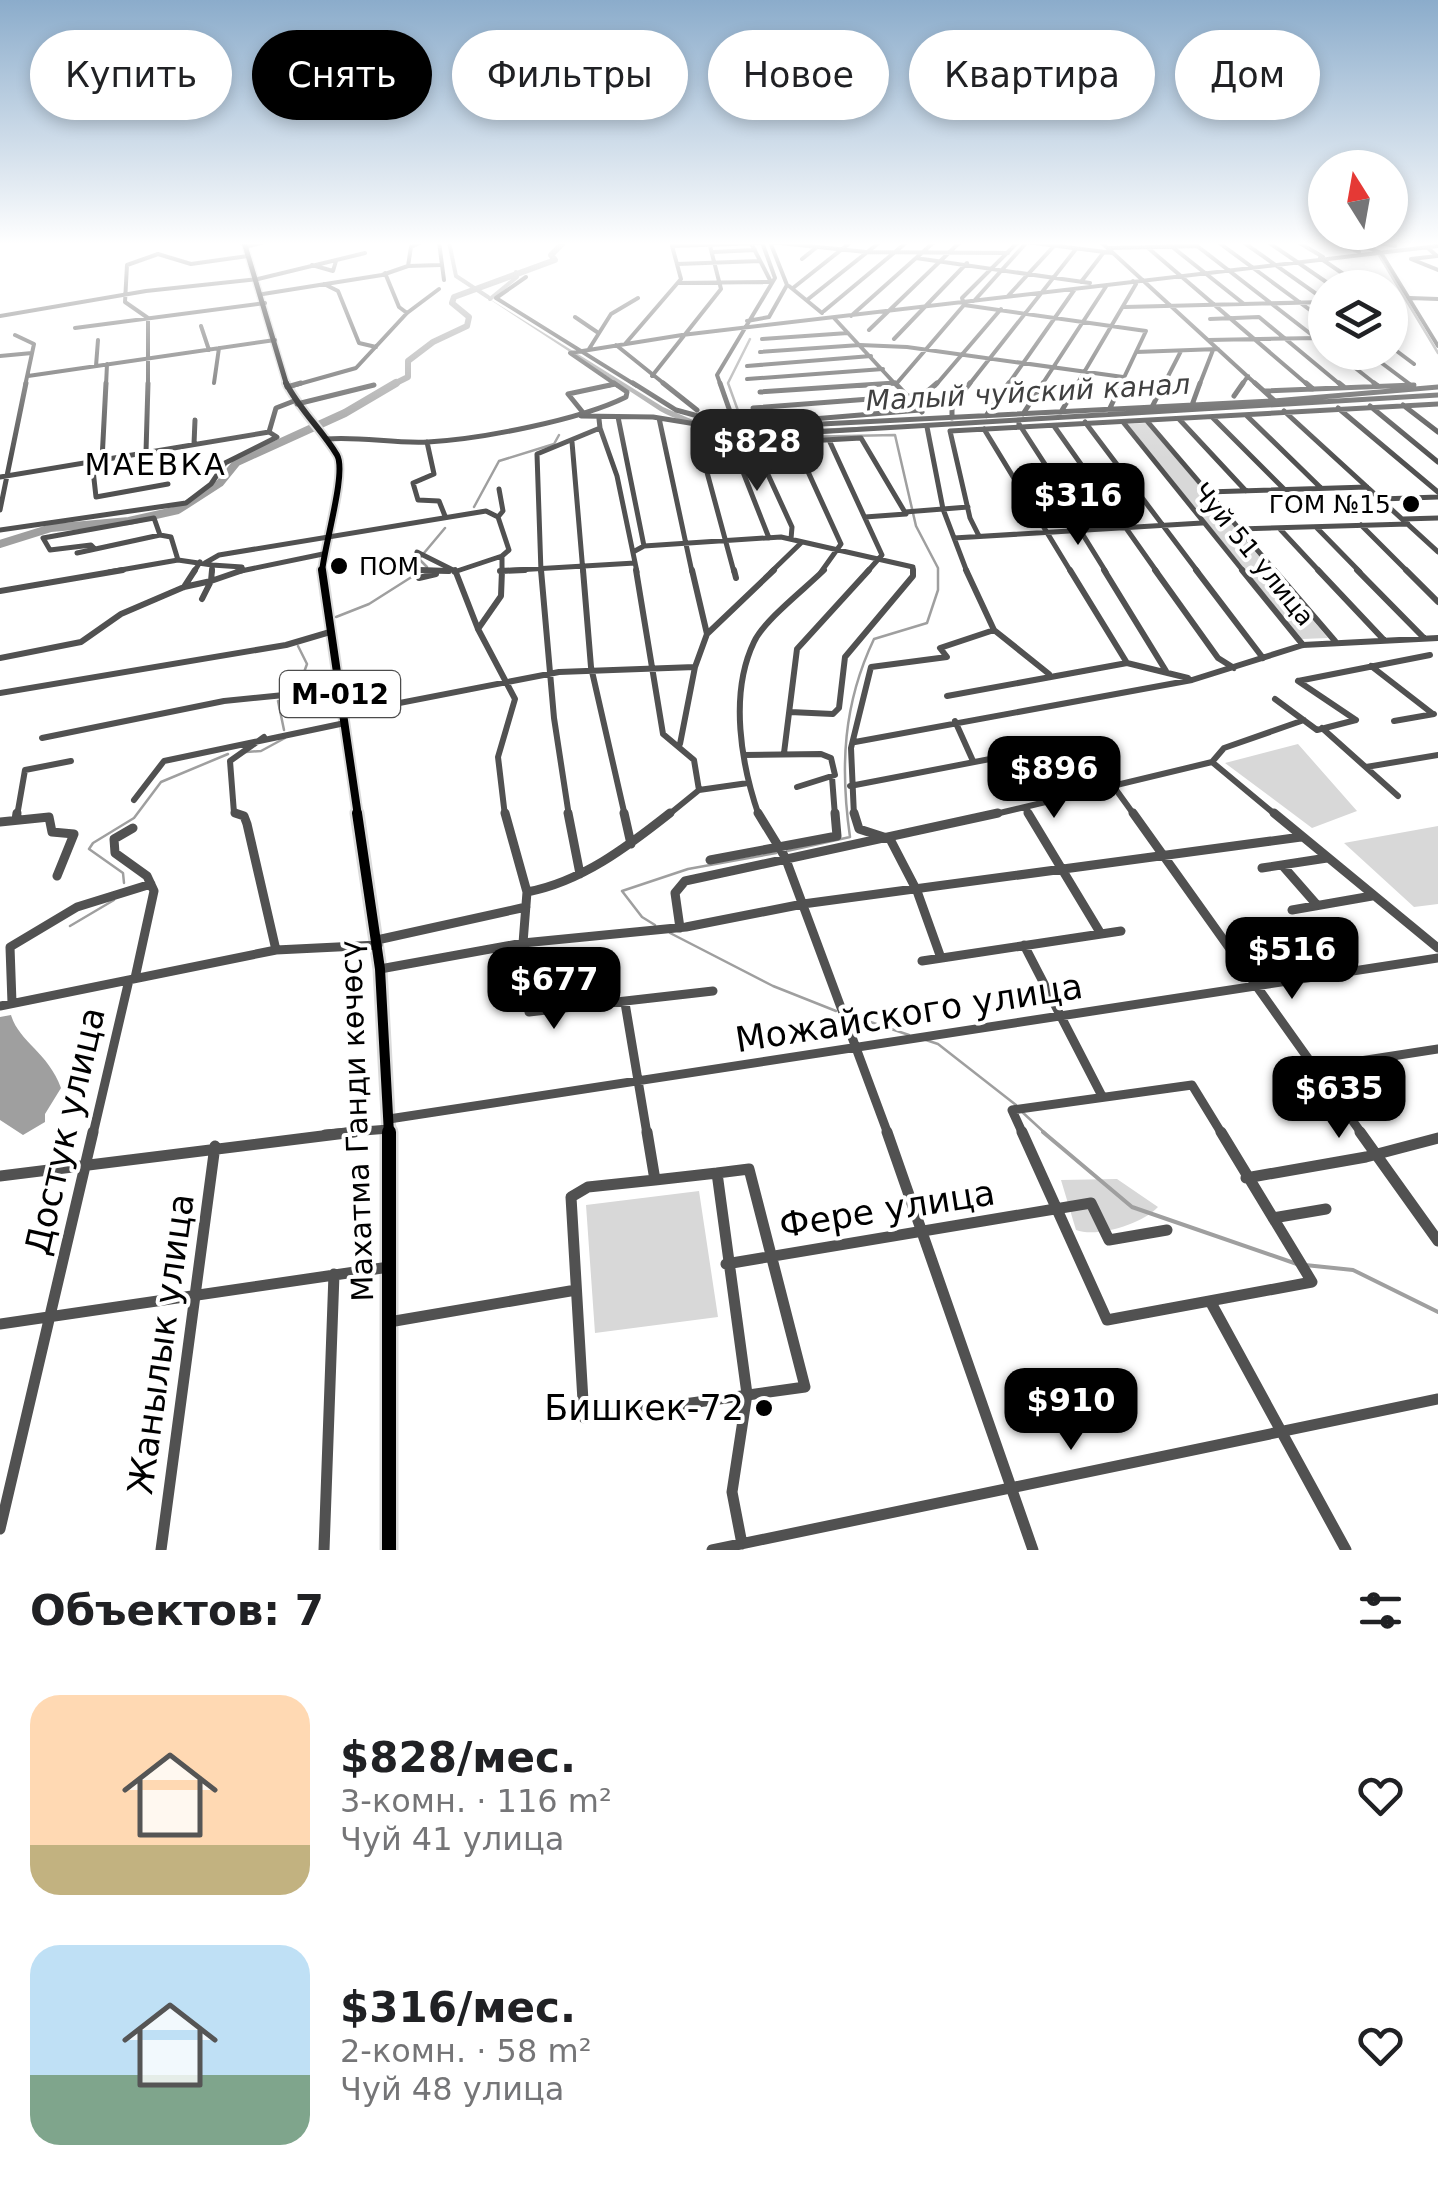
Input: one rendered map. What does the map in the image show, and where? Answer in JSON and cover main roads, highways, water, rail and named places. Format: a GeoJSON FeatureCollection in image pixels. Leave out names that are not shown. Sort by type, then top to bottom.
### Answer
{"type":"FeatureCollection","features":[{"type":"Feature","properties":{"kind":"main road","name":"Махатма Ганди көчөсү"},"geometry":{"type":"LineString","coordinates":[[268,314],[287,386],[340,460],[342,475],[323,554],[330,632],[380,970],[389,1124],[389,1550]]}},
{"type":"Feature","properties":{"kind":"waterway"},"geometry":{"type":"LineString","coordinates":[[396,383],[408,377],[408,361],[433,342],[467,326],[466,314]]}},
{"type":"Feature","properties":{"kind":"waterway"},"geometry":{"type":"LineString","coordinates":[[1415,314],[1438,353]]}},
{"type":"Feature","properties":{"kind":"waterway"},"geometry":{"type":"LineString","coordinates":[[741,419],[728,383],[750,339]]}},
{"type":"Feature","properties":{"kind":"waterway"},"geometry":{"type":"LineString","coordinates":[[0,544],[51,528],[129,521],[178,510],[220,483],[237,462],[345,413],[396,383]]}},
{"type":"Feature","properties":{"kind":"waterway"},"geometry":{"type":"LineString","coordinates":[[390,386],[396,383]]}},
{"type":"Feature","properties":{"kind":"waterway"},"geometry":{"type":"LineString","coordinates":[[742,431],[746,438],[895,435],[916,526],[938,568],[938,590],[927,623],[874,639],[864,663],[847,736],[845,786],[850,837],[787,851]]}},
{"type":"Feature","properties":{"kind":"waterway"},"geometry":{"type":"LineString","coordinates":[[474,507],[499,461],[554,444],[559,435]]}},
{"type":"Feature","properties":{"kind":"waterway"},"geometry":{"type":"LineString","coordinates":[[427,567],[419,559],[445,528]]}},
{"type":"Feature","properties":{"kind":"waterway"},"geometry":{"type":"LineString","coordinates":[[336,617],[369,604],[421,571]]}},
{"type":"Feature","properties":{"kind":"waterway"},"geometry":{"type":"LineString","coordinates":[[283,692],[303,675],[307,664],[298,646]]}},
{"type":"Feature","properties":{"kind":"waterway"},"geometry":{"type":"LineString","coordinates":[[278,701],[284,730]]}},
{"type":"Feature","properties":{"kind":"waterway"},"geometry":{"type":"LineString","coordinates":[[246,752],[261,751],[285,738]]}},
{"type":"Feature","properties":{"kind":"waterway"},"geometry":{"type":"LineString","coordinates":[[124,883],[123,873],[89,849],[93,843],[134,818],[161,782],[228,754]]}},
{"type":"Feature","properties":{"kind":"waterway"},"geometry":{"type":"LineString","coordinates":[[655,925],[642,917],[622,891],[688,869],[776,853]]}},
{"type":"Feature","properties":{"kind":"waterway"},"geometry":{"type":"LineString","coordinates":[[70,926],[114,900]]}},
{"type":"Feature","properties":{"kind":"waterway"},"geometry":{"type":"LineString","coordinates":[[670,933],[773,986],[836,1011]]}},
{"type":"Feature","properties":{"kind":"waterway"},"geometry":{"type":"LineString","coordinates":[[850,1015],[909,1035]]}},
{"type":"Feature","properties":{"kind":"waterway"},"geometry":{"type":"LineString","coordinates":[[926,1040],[938,1044],[1016,1105]]}},
{"type":"Feature","properties":{"kind":"waterway"},"geometry":{"type":"LineString","coordinates":[[1021,1111],[1046,1134]]}},
{"type":"Feature","properties":{"kind":"waterway"},"geometry":{"type":"LineString","coordinates":[[1043,1132],[1132,1207],[1297,1264]]}},
{"type":"Feature","properties":{"kind":"waterway"},"geometry":{"type":"LineString","coordinates":[[1305,1265],[1353,1270],[1438,1312]]}},
{"type":"Feature","properties":{"kind":"place","name":"ГОМ №15"},"geometry":{"type":"Point","coordinates":[1411,504]}},
{"type":"Feature","properties":{"kind":"place","name":"ПОМ"},"geometry":{"type":"Point","coordinates":[339,566]}},
{"type":"Feature","properties":{"kind":"place","name":"Бишкек-72"},"geometry":{"type":"Point","coordinates":[764,1408]}},
{"type":"Feature","properties":{"kind":"district","name":"МАЕВКА"},"geometry":{"type":"Point","coordinates":[156,465]}},
{"type":"Feature","properties":{"kind":"water label","name":"Малый чуйский канал"},"geometry":{"type":"Point","coordinates":[1028,392]}}]}
